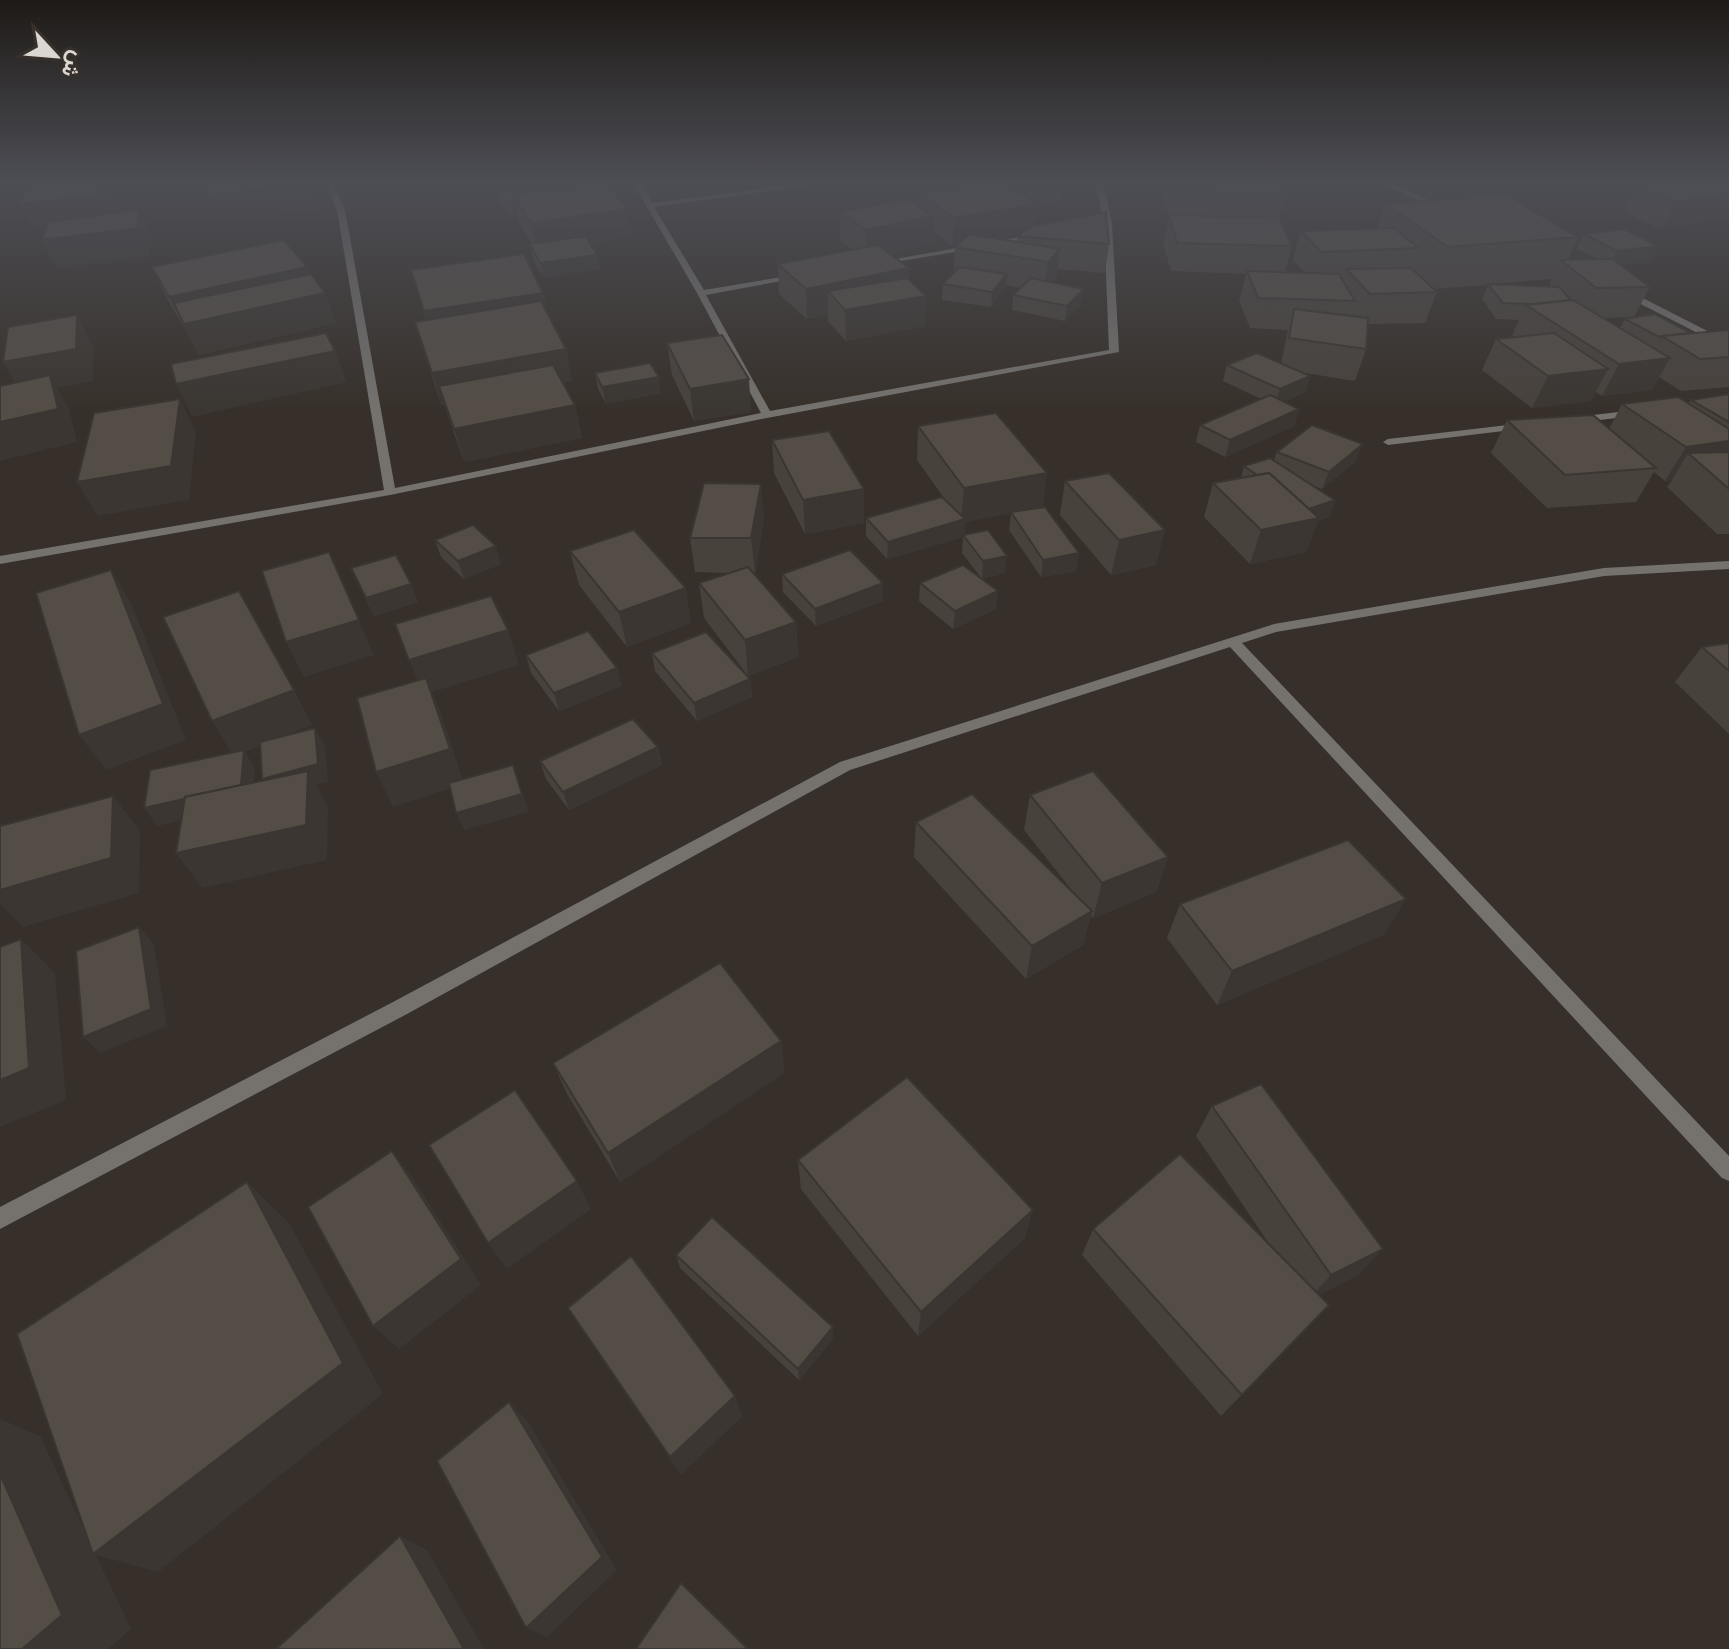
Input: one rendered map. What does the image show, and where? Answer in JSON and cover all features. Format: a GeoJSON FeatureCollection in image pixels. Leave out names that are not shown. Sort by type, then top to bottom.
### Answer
{"type":"FeatureCollection","features":[{"type":"Feature","properties":{"kind":"street"},"geometry":{"type":"LineString","coordinates":[[349,258],[390,492]]}},
{"type":"Feature","properties":{"kind":"street"},"geometry":{"type":"LineString","coordinates":[[681,258],[767,415]]}},
{"type":"Feature","properties":{"kind":"street"},"geometry":{"type":"LineString","coordinates":[[874,264],[909,258]]}},
{"type":"Feature","properties":{"kind":"street"},"geometry":{"type":"LineString","coordinates":[[0,560],[390,492],[767,415],[1114,352],[1110,258]]}},
{"type":"Feature","properties":{"kind":"street"},"geometry":{"type":"LineString","coordinates":[[701,293],[811,275]]}},
{"type":"Feature","properties":{"kind":"street"},"geometry":{"type":"LineString","coordinates":[[1617,288],[1729,346]]}},
{"type":"Feature","properties":{"kind":"street"},"geometry":{"type":"LineString","coordinates":[[1558,422],[1651,411]]}},
{"type":"Feature","properties":{"kind":"street"},"geometry":{"type":"LineString","coordinates":[[1388,442],[1543,424]]}},
{"type":"Feature","properties":{"kind":"street"},"geometry":{"type":"LineString","coordinates":[[0,1218],[400,1008],[845,766],[1274,628],[1604,572],[1729,565]]}},
{"type":"Feature","properties":{"kind":"street"},"geometry":{"type":"LineString","coordinates":[[1233,642],[1729,1171]]}},
{"type":"Feature","properties":{"kind":"building"},"geometry":{"type":"Polygon","coordinates":[[[196,258],[299,258],[307,267],[169,297],[152,267],[196,258]]]}},
{"type":"Feature","properties":{"kind":"building"},"geometry":{"type":"Polygon","coordinates":[[[496,258],[526,258],[543,293],[424,311],[411,270],[496,258]]]}},
{"type":"Feature","properties":{"kind":"building"},"geometry":{"type":"Polygon","coordinates":[[[537,258],[576,258],[540,263],[537,258]]]}},
{"type":"Feature","properties":{"kind":"building"},"geometry":{"type":"Polygon","coordinates":[[[810,258],[895,258],[909,268],[806,289],[778,264],[810,258]]]}},
{"type":"Feature","properties":{"kind":"building"},"geometry":{"type":"Polygon","coordinates":[[[1023,258],[1052,258],[1048,262],[1023,258]]]}},
{"type":"Feature","properties":{"kind":"building"},"geometry":{"type":"Polygon","coordinates":[[[1613,259],[1650,287],[1596,288],[1561,260],[1613,259]]]}},
{"type":"Feature","properties":{"kind":"building"},"geometry":{"type":"Polygon","coordinates":[[[959,267],[1007,274],[992,292],[943,284],[959,267]]]}},
{"type":"Feature","properties":{"kind":"building"},"geometry":{"type":"Polygon","coordinates":[[[1411,268],[1437,292],[1370,294],[1346,269],[1411,268]]]}},
{"type":"Feature","properties":{"kind":"building"},"geometry":{"type":"Polygon","coordinates":[[[1247,271],[1339,274],[1355,301],[1258,298],[1247,271]]]}},
{"type":"Feature","properties":{"kind":"building"},"geometry":{"type":"Polygon","coordinates":[[[311,274],[325,293],[184,324],[174,303],[311,274]]]}},
{"type":"Feature","properties":{"kind":"building"},"geometry":{"type":"Polygon","coordinates":[[[907,278],[926,296],[845,310],[828,291],[907,278]]]}},
{"type":"Feature","properties":{"kind":"building"},"geometry":{"type":"Polygon","coordinates":[[[1031,278],[1084,289],[1067,306],[1013,295],[1031,278]]]}},
{"type":"Feature","properties":{"kind":"building"},"geometry":{"type":"Polygon","coordinates":[[[1488,284],[1559,287],[1571,300],[1503,303],[1488,284]]]}},
{"type":"Feature","properties":{"kind":"building"},"geometry":{"type":"Polygon","coordinates":[[[1573,300],[1670,358],[1619,364],[1526,305],[1573,300]]]}},
{"type":"Feature","properties":{"kind":"building"},"geometry":{"type":"Polygon","coordinates":[[[541,301],[566,349],[432,373],[415,322],[541,301]]]}},
{"type":"Feature","properties":{"kind":"building"},"geometry":{"type":"Polygon","coordinates":[[[1294,309],[1368,318],[1366,349],[1289,338],[1294,309]]]}},
{"type":"Feature","properties":{"kind":"building"},"geometry":{"type":"Polygon","coordinates":[[[1655,314],[1691,333],[1661,338],[1625,319],[1655,314]]]}},
{"type":"Feature","properties":{"kind":"building"},"geometry":{"type":"Polygon","coordinates":[[[77,315],[76,349],[3,362],[8,327],[77,315]]]}},
{"type":"Feature","properties":{"kind":"building"},"geometry":{"type":"Polygon","coordinates":[[[1729,330],[1729,357],[1700,359],[1662,336],[1729,330]]]}},
{"type":"Feature","properties":{"kind":"building"},"geometry":{"type":"Polygon","coordinates":[[[326,333],[335,351],[176,384],[171,364],[326,333]]]}},
{"type":"Feature","properties":{"kind":"building"},"geometry":{"type":"Polygon","coordinates":[[[1554,333],[1608,369],[1548,376],[1496,339],[1554,333]]]}},
{"type":"Feature","properties":{"kind":"building"},"geometry":{"type":"Polygon","coordinates":[[[722,335],[749,379],[690,389],[667,343],[722,335]]]}},
{"type":"Feature","properties":{"kind":"building"},"geometry":{"type":"Polygon","coordinates":[[[1257,353],[1310,376],[1280,389],[1227,365],[1257,353]]]}},
{"type":"Feature","properties":{"kind":"building"},"geometry":{"type":"Polygon","coordinates":[[[650,363],[659,377],[602,387],[595,373],[650,363]]]}},
{"type":"Feature","properties":{"kind":"building"},"geometry":{"type":"Polygon","coordinates":[[[553,365],[575,405],[454,429],[439,386],[553,365]]]}},
{"type":"Feature","properties":{"kind":"building"},"geometry":{"type":"Polygon","coordinates":[[[50,375],[58,409],[0,422],[0,386],[50,375]]]}},
{"type":"Feature","properties":{"kind":"building"},"geometry":{"type":"Polygon","coordinates":[[[1729,394],[1729,422],[1691,400],[1729,394]]]}},
{"type":"Feature","properties":{"kind":"building"},"geometry":{"type":"Polygon","coordinates":[[[1270,395],[1299,409],[1230,440],[1200,425],[1270,395]]]}},
{"type":"Feature","properties":{"kind":"building"},"geometry":{"type":"Polygon","coordinates":[[[1678,397],[1729,429],[1729,441],[1686,447],[1622,404],[1678,397]]]}},
{"type":"Feature","properties":{"kind":"building"},"geometry":{"type":"Polygon","coordinates":[[[180,399],[171,466],[77,482],[94,413],[180,399]]]}},
{"type":"Feature","properties":{"kind":"building"},"geometry":{"type":"Polygon","coordinates":[[[996,413],[1047,473],[964,488],[918,426],[996,413]]]}},
{"type":"Feature","properties":{"kind":"building"},"geometry":{"type":"Polygon","coordinates":[[[1593,415],[1656,468],[1565,475],[1507,420],[1593,415]]]}},
{"type":"Feature","properties":{"kind":"building"},"geometry":{"type":"Polygon","coordinates":[[[1312,425],[1363,444],[1329,472],[1277,452],[1312,425]]]}},
{"type":"Feature","properties":{"kind":"building"},"geometry":{"type":"Polygon","coordinates":[[[829,431],[864,489],[803,500],[772,440],[829,431]]]}},
{"type":"Feature","properties":{"kind":"building"},"geometry":{"type":"Polygon","coordinates":[[[1729,452],[1729,489],[1688,453],[1729,452]]]}},
{"type":"Feature","properties":{"kind":"building"},"geometry":{"type":"Polygon","coordinates":[[[1270,458],[1335,500],[1309,509],[1269,473],[1257,475],[1244,466],[1270,458]]]}},
{"type":"Feature","properties":{"kind":"building"},"geometry":{"type":"Polygon","coordinates":[[[1109,473],[1165,530],[1119,540],[1065,481],[1109,473]]]}},
{"type":"Feature","properties":{"kind":"building"},"geometry":{"type":"Polygon","coordinates":[[[1269,473],[1319,518],[1261,530],[1213,483],[1269,473]]]}},
{"type":"Feature","properties":{"kind":"building"},"geometry":{"type":"Polygon","coordinates":[[[704,483],[761,484],[751,538],[690,538],[704,483]]]}},
{"type":"Feature","properties":{"kind":"building"},"geometry":{"type":"Polygon","coordinates":[[[942,497],[965,519],[888,542],[866,518],[942,497]]]}},
{"type":"Feature","properties":{"kind":"building"},"geometry":{"type":"Polygon","coordinates":[[[1045,507],[1079,553],[1043,560],[1011,512],[1045,507]]]}},
{"type":"Feature","properties":{"kind":"building"},"geometry":{"type":"Polygon","coordinates":[[[473,525],[496,546],[458,561],[435,540],[473,525]]]}},
{"type":"Feature","properties":{"kind":"building"},"geometry":{"type":"Polygon","coordinates":[[[634,530],[686,588],[619,612],[570,551],[634,530]]]}},
{"type":"Feature","properties":{"kind":"building"},"geometry":{"type":"Polygon","coordinates":[[[988,530],[1007,556],[983,561],[963,535],[988,530]]]}},
{"type":"Feature","properties":{"kind":"building"},"geometry":{"type":"Polygon","coordinates":[[[850,550],[883,583],[815,609],[782,574],[850,550]]]}},
{"type":"Feature","properties":{"kind":"building"},"geometry":{"type":"Polygon","coordinates":[[[329,552],[359,620],[286,642],[262,571],[329,552]]]}},
{"type":"Feature","properties":{"kind":"building"},"geometry":{"type":"Polygon","coordinates":[[[396,555],[411,584],[366,598],[351,568],[396,555]]]}},
{"type":"Feature","properties":{"kind":"building"},"geometry":{"type":"Polygon","coordinates":[[[963,565],[998,591],[955,611],[920,583],[963,565]]]}},
{"type":"Feature","properties":{"kind":"building"},"geometry":{"type":"Polygon","coordinates":[[[748,567],[796,622],[745,640],[699,583],[748,567]]]}},
{"type":"Feature","properties":{"kind":"building"},"geometry":{"type":"Polygon","coordinates":[[[111,570],[163,704],[79,735],[36,593],[111,570]]]}},
{"type":"Feature","properties":{"kind":"building"},"geometry":{"type":"Polygon","coordinates":[[[239,591],[294,690],[212,721],[163,617],[239,591]]]}},
{"type":"Feature","properties":{"kind":"building"},"geometry":{"type":"Polygon","coordinates":[[[491,596],[508,630],[409,660],[395,624],[491,596]]]}},
{"type":"Feature","properties":{"kind":"building"},"geometry":{"type":"Polygon","coordinates":[[[588,631],[617,668],[554,693],[526,655],[588,631]]]}},
{"type":"Feature","properties":{"kind":"building"},"geometry":{"type":"Polygon","coordinates":[[[706,632],[750,679],[694,703],[652,653],[706,632]]]}},
{"type":"Feature","properties":{"kind":"building"},"geometry":{"type":"Polygon","coordinates":[[[1729,643],[1729,671],[1702,647],[1729,643]]]}},
{"type":"Feature","properties":{"kind":"building"},"geometry":{"type":"Polygon","coordinates":[[[426,678],[450,749],[376,772],[357,698],[426,678]]]}},
{"type":"Feature","properties":{"kind":"building"},"geometry":{"type":"Polygon","coordinates":[[[633,719],[658,747],[563,792],[540,761],[633,719]]]}},
{"type":"Feature","properties":{"kind":"building"},"geometry":{"type":"Polygon","coordinates":[[[315,728],[318,764],[262,779],[260,742],[315,728]]]}},
{"type":"Feature","properties":{"kind":"building"},"geometry":{"type":"Polygon","coordinates":[[[244,750],[241,785],[144,808],[150,770],[244,750]]]}},
{"type":"Feature","properties":{"kind":"building"},"geometry":{"type":"Polygon","coordinates":[[[513,765],[522,794],[456,813],[449,783],[513,765]]]}},
{"type":"Feature","properties":{"kind":"building"},"geometry":{"type":"Polygon","coordinates":[[[308,771],[306,825],[176,853],[185,797],[308,771]]]}},
{"type":"Feature","properties":{"kind":"building"},"geometry":{"type":"Polygon","coordinates":[[[1093,771],[1168,857],[1102,883],[1030,795],[1093,771]]]}},
{"type":"Feature","properties":{"kind":"building"},"geometry":{"type":"Polygon","coordinates":[[[972,794],[1092,911],[1032,946],[916,822],[972,794]]]}},
{"type":"Feature","properties":{"kind":"building"},"geometry":{"type":"Polygon","coordinates":[[[113,796],[111,858],[0,890],[0,826],[113,796]]]}},
{"type":"Feature","properties":{"kind":"building"},"geometry":{"type":"Polygon","coordinates":[[[1348,840],[1406,899],[1232,971],[1180,904],[1348,840]]]}},
{"type":"Feature","properties":{"kind":"building"},"geometry":{"type":"Polygon","coordinates":[[[139,927],[151,1009],[83,1037],[76,951],[139,927]]]}},
{"type":"Feature","properties":{"kind":"building"},"geometry":{"type":"Polygon","coordinates":[[[21,939],[29,1068],[0,1080],[0,947],[21,939]]]}},
{"type":"Feature","properties":{"kind":"building"},"geometry":{"type":"Polygon","coordinates":[[[720,963],[781,1041],[608,1153],[553,1063],[720,963]]]}},
{"type":"Feature","properties":{"kind":"building"},"geometry":{"type":"Polygon","coordinates":[[[907,1077],[1033,1210],[921,1312],[798,1160],[907,1077]]]}},
{"type":"Feature","properties":{"kind":"building"},"geometry":{"type":"Polygon","coordinates":[[[1261,1084],[1383,1249],[1331,1275],[1212,1106],[1261,1084]]]}},
{"type":"Feature","properties":{"kind":"building"},"geometry":{"type":"Polygon","coordinates":[[[515,1090],[577,1181],[488,1243],[429,1145],[515,1090]]]}},
{"type":"Feature","properties":{"kind":"building"},"geometry":{"type":"Polygon","coordinates":[[[392,1151],[461,1259],[373,1326],[308,1207],[392,1151]]]}},
{"type":"Feature","properties":{"kind":"building"},"geometry":{"type":"Polygon","coordinates":[[[1180,1154],[1329,1305],[1242,1395],[1093,1229],[1180,1154]]]}},
{"type":"Feature","properties":{"kind":"building"},"geometry":{"type":"Polygon","coordinates":[[[247,1182],[343,1363],[93,1554],[17,1334],[247,1182]]]}},
{"type":"Feature","properties":{"kind":"building"},"geometry":{"type":"Polygon","coordinates":[[[712,1217],[833,1327],[798,1369],[676,1255],[712,1217]]]}},
{"type":"Feature","properties":{"kind":"building"},"geometry":{"type":"Polygon","coordinates":[[[631,1256],[735,1396],[670,1457],[568,1308],[631,1256]]]}},
{"type":"Feature","properties":{"kind":"building"},"geometry":{"type":"Polygon","coordinates":[[[509,1402],[602,1557],[526,1628],[437,1461],[509,1402]]]}},
{"type":"Feature","properties":{"kind":"building"},"geometry":{"type":"Polygon","coordinates":[[[0,1474],[62,1615],[22,1649],[0,1649],[0,1474]]]}},
{"type":"Feature","properties":{"kind":"building"},"geometry":{"type":"Polygon","coordinates":[[[400,1536],[464,1649],[276,1649],[400,1536]]]}},
{"type":"Feature","properties":{"kind":"building"},"geometry":{"type":"Polygon","coordinates":[[[681,1583],[748,1649],[636,1649],[681,1583]]]}}]}
